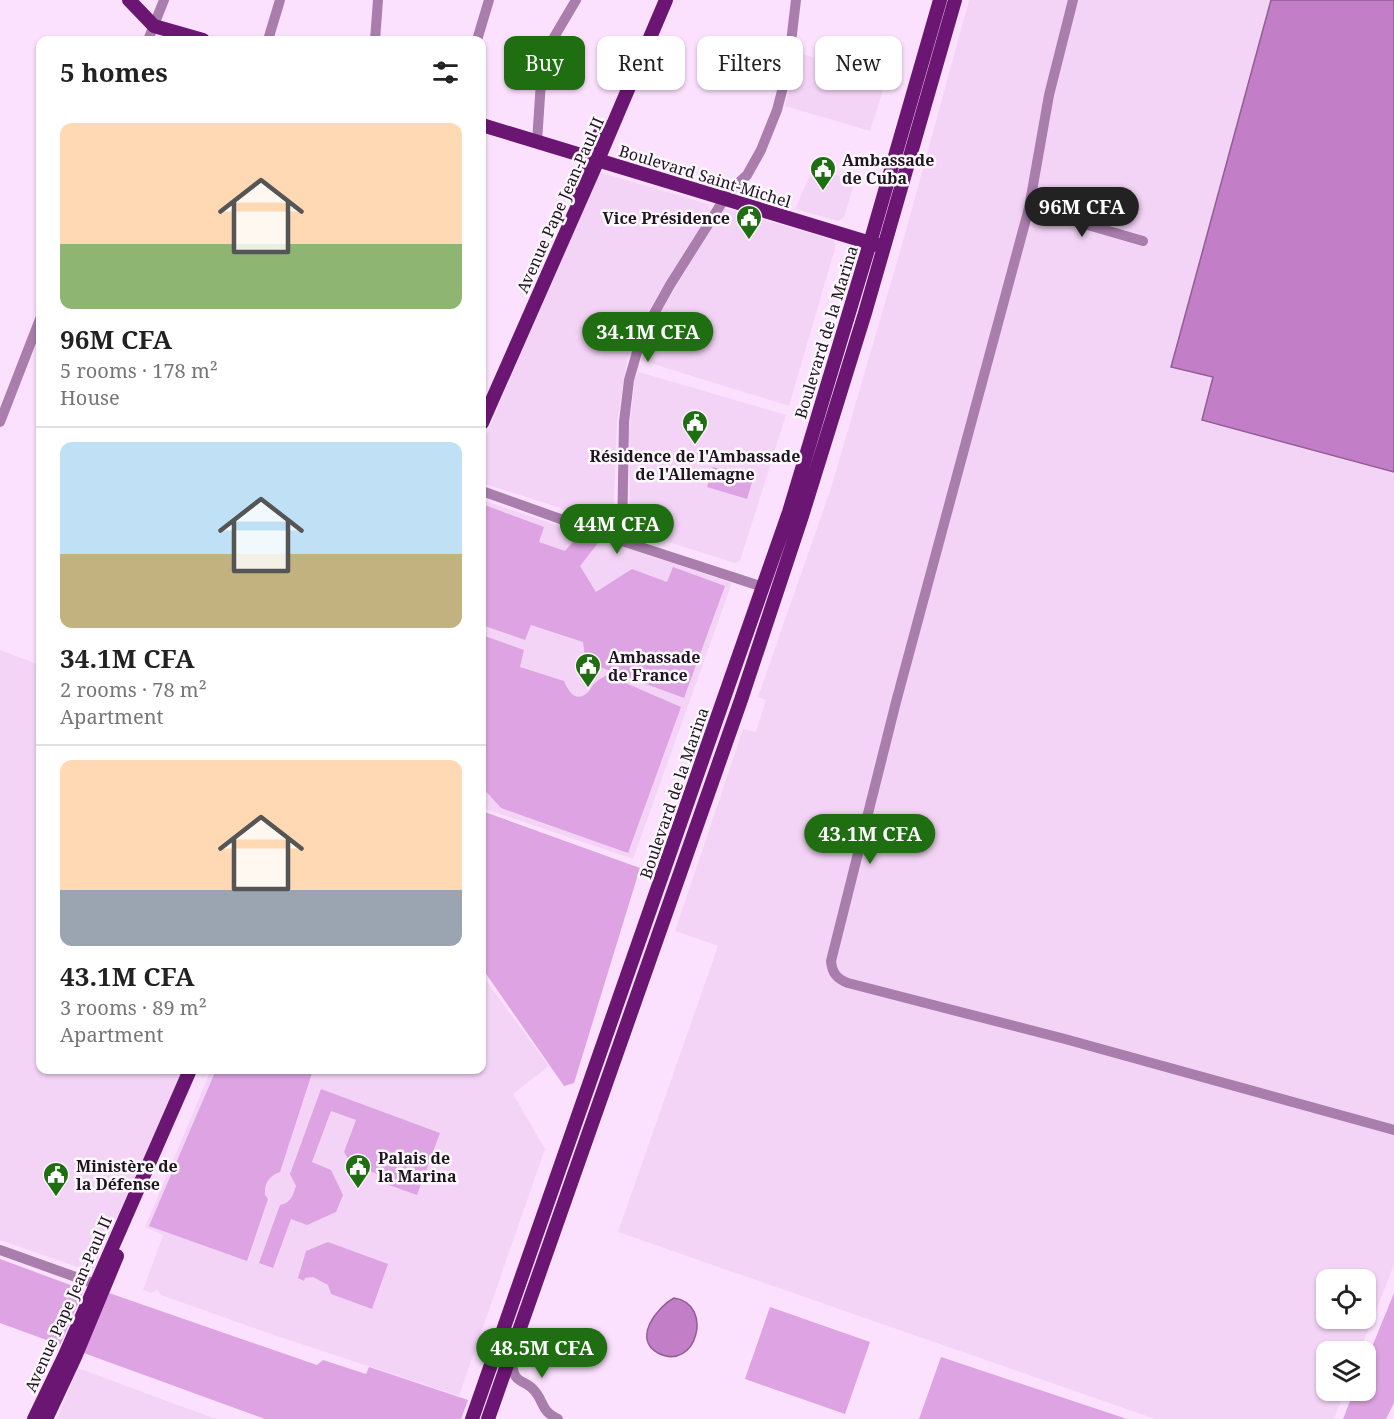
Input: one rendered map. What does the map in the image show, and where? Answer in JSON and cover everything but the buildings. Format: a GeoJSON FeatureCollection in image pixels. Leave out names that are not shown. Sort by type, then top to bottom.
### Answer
{"type":"FeatureCollection","features":[{"type":"Feature","properties":{"kind":"main road"},"geometry":{"type":"LineString","coordinates":[[129,0],[154,26],[189,36]]}},
{"type":"Feature","properties":{"kind":"main road","name":"Avenue Pape Jean-Paul II"},"geometry":{"type":"LineString","coordinates":[[486,414],[594,159],[657,0]]}},
{"type":"Feature","properties":{"kind":"main road","name":"Avenue Pape Jean-Paul II"},"geometry":{"type":"LineString","coordinates":[[486,391],[666,0]]}},
{"type":"Feature","properties":{"kind":"main road","name":"Boulevard de la Marina"},"geometry":{"type":"LineString","coordinates":[[488,1419],[576,1164],[583,1124],[789,512],[940,0]]}},
{"type":"Feature","properties":{"kind":"main road","name":"Boulevard de la Marina"},"geometry":{"type":"LineString","coordinates":[[472,1419],[565,1155],[583,1124],[741,700],[802,516],[885,248],[955,0]]}},
{"type":"Feature","properties":{"kind":"main road","name":"Boulevard Saint-Michel"},"geometry":{"type":"LineString","coordinates":[[486,126],[885,248]]}},
{"type":"Feature","properties":{"kind":"main road","name":"Avenue Pape Jean-Paul II"},"geometry":{"type":"LineString","coordinates":[[46,1419],[188,1074]]}},
{"type":"Feature","properties":{"kind":"main road","name":"Avenue Pape Jean-Paul II"},"geometry":{"type":"LineString","coordinates":[[34,1419],[99,1286],[197,1074]]}},
{"type":"Feature","properties":{"kind":"main road"},"geometry":{"type":"LineString","coordinates":[[565,1155],[576,1164]]}},
{"type":"Feature","properties":{"kind":"street"},"geometry":{"type":"LineString","coordinates":[[150,36],[164,0]]}},
{"type":"Feature","properties":{"kind":"street"},"geometry":{"type":"LineString","coordinates":[[269,36],[280,0]]}},
{"type":"Feature","properties":{"kind":"street"},"geometry":{"type":"LineString","coordinates":[[375,36],[378,0]]}},
{"type":"Feature","properties":{"kind":"street"},"geometry":{"type":"LineString","coordinates":[[478,36],[489,0]]}},
{"type":"Feature","properties":{"kind":"street"},"geometry":{"type":"LineString","coordinates":[[537,142],[542,66],[553,39],[576,0]]}},
{"type":"Feature","properties":{"kind":"street"},"geometry":{"type":"LineString","coordinates":[[622,542],[623,429],[632,366],[653,314],[725,199],[753,166],[777,110],[788,68],[796,0]]}},
{"type":"Feature","properties":{"kind":"street"},"geometry":{"type":"LineString","coordinates":[[1073,0],[1049,96],[1029,208],[899,690],[831,961],[832,968],[834,975],[848,983],[1065,1039],[1394,1130]]}},
{"type":"Feature","properties":{"kind":"street"},"geometry":{"type":"LineString","coordinates":[[1029,208],[1143,241]]}},
{"type":"Feature","properties":{"kind":"street"},"geometry":{"type":"LineString","coordinates":[[0,422],[36,329]]}},
{"type":"Feature","properties":{"kind":"street"},"geometry":{"type":"LineString","coordinates":[[486,492],[622,542],[763,587]]}},
{"type":"Feature","properties":{"kind":"street"},"geometry":{"type":"LineString","coordinates":[[0,1250],[99,1286]]}},
{"type":"Feature","properties":{"kind":"street"},"geometry":{"type":"LineString","coordinates":[[512,1351],[512,1370],[516,1378],[536,1392],[544,1410],[558,1419]]}},
{"type":"Feature","properties":{"kind":"shaded area"},"geometry":{"type":"Polygon","coordinates":[[[969,0],[1271,0],[1171,366],[1213,377],[1202,420],[1394,472],[1394,1265],[1376,1311],[1376,1269],[1316,1269],[1316,1329],[1369,1329],[1364,1341],[1316,1341],[1316,1401],[1341,1401],[1334,1419],[1155,1419],[618,1232],[718,946],[675,931],[743,729],[756,732],[766,700],[758,697],[831,488],[905,234],[969,0]]]}},
{"type":"Feature","properties":{"kind":"shaded area"},"geometry":{"type":"Polygon","coordinates":[[[1271,0],[1394,0],[1394,472],[1202,420],[1213,377],[1171,367],[1271,0]]]}},
{"type":"Feature","properties":{"kind":"shaded area"},"geometry":{"type":"Polygon","coordinates":[[[803,54],[815,58],[815,90],[883,90],[870,131],[785,106],[789,90],[803,90],[803,54]]]}},
{"type":"Feature","properties":{"kind":"shaded area"},"geometry":{"type":"Polygon","coordinates":[[[813,168],[855,181],[844,217],[838,221],[795,209],[813,168]]]}},
{"type":"Feature","properties":{"kind":"shaded area"},"geometry":{"type":"Polygon","coordinates":[[[599,172],[708,204],[711,213],[645,316],[627,360],[617,422],[613,525],[486,484],[486,436],[599,172]]]}},
{"type":"Feature","properties":{"kind":"shaded area"},"geometry":{"type":"Polygon","coordinates":[[[724,208],[833,240],[836,245],[789,406],[640,360],[658,316],[724,208]]]}},
{"type":"Feature","properties":{"kind":"shaded area"},"geometry":{"type":"Polygon","coordinates":[[[639,372],[786,415],[740,561],[735,563],[630,530],[629,431],[635,378],[639,372]]]}},
{"type":"Feature","properties":{"kind":"shaded area"},"geometry":{"type":"Polygon","coordinates":[[[713,467],[753,479],[747,499],[707,487],[713,467]]]}},
{"type":"Feature","properties":{"kind":"shaded area","name":"Ambassade de France"},"geometry":{"type":"Polygon","coordinates":[[[486,501],[732,583],[633,859],[486,809],[486,501]]]}},
{"type":"Feature","properties":{"kind":"shaded area"},"geometry":{"type":"Polygon","coordinates":[[[486,505],[544,527],[539,542],[565,551],[577,537],[598,543],[580,566],[596,592],[632,569],[667,582],[673,567],[725,586],[684,698],[586,662],[583,642],[531,625],[525,640],[486,626],[486,505]]]}},
{"type":"Feature","properties":{"kind":"shaded area"},"geometry":{"type":"Polygon","coordinates":[[[486,636],[524,650],[520,667],[564,681],[571,693],[577,697],[585,695],[594,684],[607,675],[681,707],[628,853],[501,808],[486,791],[486,636]]]}},
{"type":"Feature","properties":{"kind":"shaded area"},"geometry":{"type":"Polygon","coordinates":[[[0,650],[36,664],[36,1074],[181,1074],[92,1272],[0,1240],[0,650]]]}},
{"type":"Feature","properties":{"kind":"shaded area"},"geometry":{"type":"Polygon","coordinates":[[[486,812],[640,868],[574,1083],[564,1086],[486,974],[486,812]]]}},
{"type":"Feature","properties":{"kind":"shaded area"},"geometry":{"type":"Polygon","coordinates":[[[486,980],[549,1066],[513,1094],[545,1149],[459,1396],[274,1335],[161,1295],[157,1290],[151,1293],[143,1290],[163,1235],[145,1227],[209,1074],[486,1074],[486,980]]]}},
{"type":"Feature","properties":{"kind":"shaded area"},"geometry":{"type":"Polygon","coordinates":[[[214,1074],[312,1074],[280,1172],[270,1178],[266,1184],[265,1195],[268,1199],[247,1261],[149,1226],[214,1074]]]}},
{"type":"Feature","properties":{"kind":"shaded area"},"geometry":{"type":"Polygon","coordinates":[[[321,1089],[440,1133],[417,1195],[386,1184],[386,1177],[361,1168],[358,1175],[344,1152],[356,1120],[331,1111],[312,1162],[331,1170],[343,1195],[336,1212],[307,1225],[291,1219],[273,1268],[259,1263],[280,1205],[289,1200],[294,1192],[296,1186],[290,1174],[321,1089]]]}},
{"type":"Feature","properties":{"kind":"shaded area"},"geometry":{"type":"Polygon","coordinates":[[[328,1242],[388,1264],[372,1309],[331,1294],[328,1285],[313,1277],[305,1278],[304,1281],[298,1278],[306,1251],[328,1242]]]}},
{"type":"Feature","properties":{"kind":"shaded area"},"geometry":{"type":"Polygon","coordinates":[[[0,1259],[84,1290],[60,1345],[0,1323],[0,1259]]]}},
{"type":"Feature","properties":{"kind":"shaded area"},"geometry":{"type":"Polygon","coordinates":[[[109,1293],[317,1365],[323,1360],[366,1374],[369,1367],[468,1400],[461,1419],[265,1419],[81,1352],[109,1293]]]}},
{"type":"Feature","properties":{"kind":"shaded area"},"geometry":{"type":"Polygon","coordinates":[[[1394,1293],[1394,1403],[1386,1419],[1343,1419],[1350,1401],[1376,1401],[1374,1341],[1394,1293]]]}},
{"type":"Feature","properties":{"kind":"shaded area"},"geometry":{"type":"Polygon","coordinates":[[[674,1298],[687,1303],[694,1312],[697,1323],[696,1335],[691,1346],[682,1354],[671,1357],[658,1353],[651,1347],[647,1340],[647,1332],[661,1308],[674,1298]]]}},
{"type":"Feature","properties":{"kind":"shaded area"},"geometry":{"type":"Polygon","coordinates":[[[770,1307],[870,1342],[845,1414],[745,1379],[770,1307]]]}},
{"type":"Feature","properties":{"kind":"shaded area"},"geometry":{"type":"Polygon","coordinates":[[[941,1357],[1127,1419],[919,1419],[941,1357]]]}},
{"type":"Feature","properties":{"kind":"shaded area"},"geometry":{"type":"Polygon","coordinates":[[[78,1368],[183,1407],[216,1419],[57,1419],[78,1368]]]}},
{"type":"Feature","properties":{"kind":"place","name":"Ambassade de Cuba"},"geometry":{"type":"Point","coordinates":[823,192]}},
{"type":"Feature","properties":{"kind":"place","name":"Vice Présidence"},"geometry":{"type":"Point","coordinates":[749,241]}},
{"type":"Feature","properties":{"kind":"place","name":"Résidence de l'Ambassade de l'Allemagne"},"geometry":{"type":"Point","coordinates":[695,446]}},
{"type":"Feature","properties":{"kind":"place","name":"Ambassade de France"},"geometry":{"type":"Point","coordinates":[588,689]}},
{"type":"Feature","properties":{"kind":"place","name":"Palais de la Marina"},"geometry":{"type":"Point","coordinates":[358,1190]}},
{"type":"Feature","properties":{"kind":"place","name":"Ministère de la Défense"},"geometry":{"type":"Point","coordinates":[56,1198]}}]}
